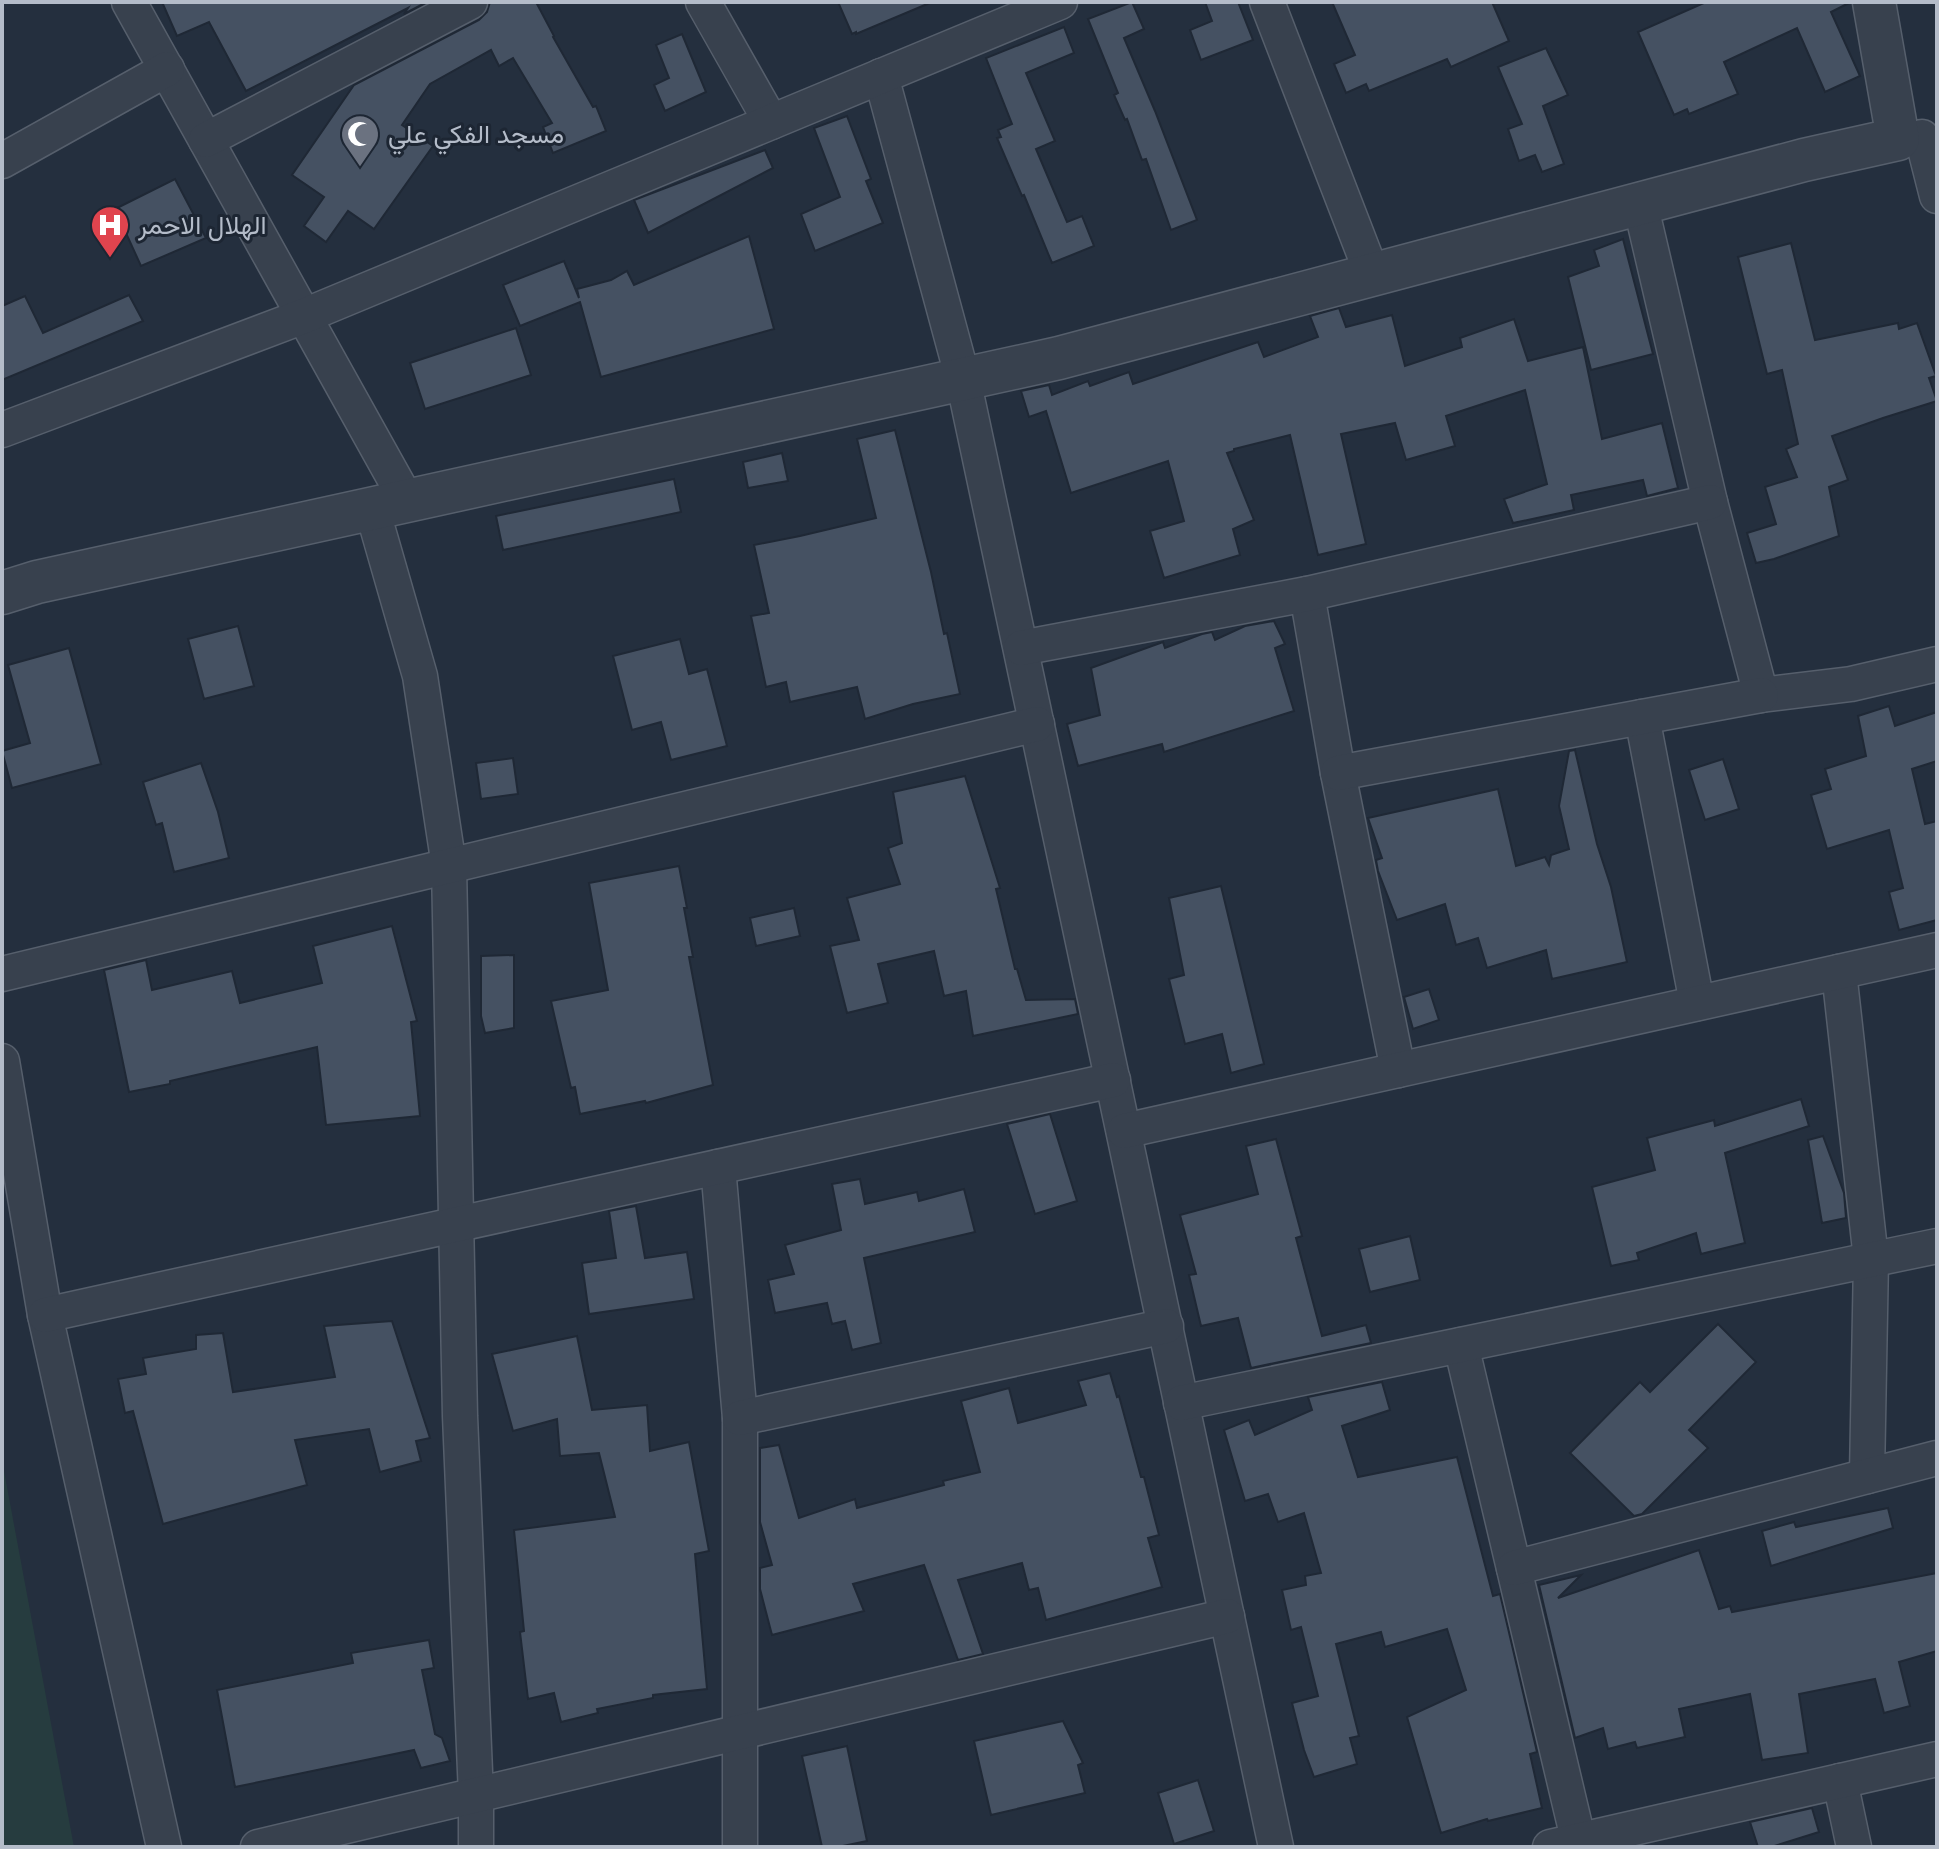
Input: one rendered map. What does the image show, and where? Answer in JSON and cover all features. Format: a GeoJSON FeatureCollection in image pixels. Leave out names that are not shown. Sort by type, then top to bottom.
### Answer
{"type":"FeatureCollection","features":[{"type":"Feature","properties":{"kind":"street"},"geometry":{"type":"LineString","coordinates":[[129,2],[304,316],[390,505],[449,866],[460,1416],[476,1847]]}},
{"type":"Feature","properties":{"kind":"street"},"geometry":{"type":"LineString","coordinates":[[206,140],[470,2]]}},
{"type":"Feature","properties":{"kind":"street"},"geometry":{"type":"LineString","coordinates":[[703,2],[771,122]]}},
{"type":"Feature","properties":{"kind":"street"},"geometry":{"type":"LineString","coordinates":[[2,430],[304,316],[1060,2]]}},
{"type":"Feature","properties":{"kind":"street"},"geometry":{"type":"LineString","coordinates":[[1267,2],[1372,274]]}},
{"type":"Feature","properties":{"kind":"street"},"geometry":{"type":"LineString","coordinates":[[1874,2],[1937,196]]}},
{"type":"Feature","properties":{"kind":"street"},"geometry":{"type":"LineString","coordinates":[[2,161],[167,69]]}},
{"type":"Feature","properties":{"kind":"street"},"geometry":{"type":"LineString","coordinates":[[881,76],[963,379],[1276,1847]]}},
{"type":"Feature","properties":{"kind":"street"},"geometry":{"type":"LineString","coordinates":[[2,593],[37,582],[1059,358],[1804,160],[1919,136]]}},
{"type":"Feature","properties":{"kind":"street"},"geometry":{"type":"LineString","coordinates":[[1640,203],[1710,502],[1761,695]]}},
{"type":"Feature","properties":{"kind":"street"},"geometry":{"type":"LineString","coordinates":[[1021,648],[1307,594],[1710,502]]}},
{"type":"Feature","properties":{"kind":"street"},"geometry":{"type":"LineString","coordinates":[[1307,594],[1338,773],[1398,1070]]}},
{"type":"Feature","properties":{"kind":"street"},"geometry":{"type":"LineString","coordinates":[[1338,773],[1761,695],[1851,684],[1937,664]]}},
{"type":"Feature","properties":{"kind":"street"},"geometry":{"type":"LineString","coordinates":[[1642,717],[1697,1003]]}},
{"type":"Feature","properties":{"kind":"street"},"geometry":{"type":"LineString","coordinates":[[2,974],[1037,724]]}},
{"type":"Feature","properties":{"kind":"street"},"geometry":{"type":"LineString","coordinates":[[1124,1131],[1937,950]]}},
{"type":"Feature","properties":{"kind":"street"},"geometry":{"type":"LineString","coordinates":[[1839,972],[1871,1259],[1867,1476]]}},
{"type":"Feature","properties":{"kind":"street"},"geometry":{"type":"LineString","coordinates":[[2,1061],[45,1315],[164,1847]]}},
{"type":"Feature","properties":{"kind":"street"},"geometry":{"type":"LineString","coordinates":[[45,1315],[1113,1080]]}},
{"type":"Feature","properties":{"kind":"street"},"geometry":{"type":"LineString","coordinates":[[718,1167],[740,1418],[740,1847]]}},
{"type":"Feature","properties":{"kind":"street"},"geometry":{"type":"LineString","coordinates":[[1181,1403],[1937,1246]]}},
{"type":"Feature","properties":{"kind":"street"},"geometry":{"type":"LineString","coordinates":[[740,1418],[1166,1326]]}},
{"type":"Feature","properties":{"kind":"street"},"geometry":{"type":"LineString","coordinates":[[1461,1345],[1514,1568],[1570,1845],[1937,1759]]}},
{"type":"Feature","properties":{"kind":"street"},"geometry":{"type":"LineString","coordinates":[[1514,1568],[1937,1458]]}},
{"type":"Feature","properties":{"kind":"street"},"geometry":{"type":"LineString","coordinates":[[258,1847],[1227,1616]]}},
{"type":"Feature","properties":{"kind":"street"},"geometry":{"type":"LineString","coordinates":[[1840,1781],[1854,1847]]}},
{"type":"Feature","properties":{"kind":"green space"},"geometry":{"type":"Polygon","coordinates":[[[2,1460],[74,1847],[2,1847],[2,1460]]]}},
{"type":"Feature","properties":{"kind":"building"},"geometry":{"type":"Polygon","coordinates":[[[162,2],[427,2],[404,14],[408,8],[246,91],[209,22],[177,36],[162,2]]]}},
{"type":"Feature","properties":{"kind":"building"},"geometry":{"type":"Polygon","coordinates":[[[490,2],[536,2],[593,107],[596,106],[606,131],[553,153],[543,127],[552,123],[513,58],[499,66],[491,50],[430,84],[402,125],[433,146],[374,229],[348,211],[326,242],[304,226],[324,197],[292,175],[354,85],[479,20],[487,12],[490,2]]]}},
{"type":"Feature","properties":{"kind":"building"},"geometry":{"type":"Polygon","coordinates":[[[838,2],[932,2],[852,34],[838,2]]]}},
{"type":"Feature","properties":{"kind":"building"},"geometry":{"type":"Polygon","coordinates":[[[1132,2],[1144,29],[1124,38],[1197,220],[1171,230],[1146,159],[1142,160],[1127,119],[1114,95],[1118,93],[1088,19],[1132,2]]]}},
{"type":"Feature","properties":{"kind":"building"},"geometry":{"type":"Polygon","coordinates":[[[1205,2],[1238,2],[1253,40],[1201,60],[1190,30],[1212,21],[1205,2]]]}},
{"type":"Feature","properties":{"kind":"building"},"geometry":{"type":"Polygon","coordinates":[[[1332,2],[1492,2],[1509,41],[1451,67],[1447,59],[1369,91],[1366,84],[1346,93],[1334,64],[1355,55],[1332,2]]]}},
{"type":"Feature","properties":{"kind":"building"},"geometry":{"type":"Polygon","coordinates":[[[1706,2],[1851,2],[1831,12],[1860,76],[1825,92],[1797,28],[1724,62],[1738,94],[1689,114],[1687,109],[1674,115],[1638,32],[1706,2]]]}},
{"type":"Feature","properties":{"kind":"building"},"geometry":{"type":"Polygon","coordinates":[[[1064,27],[1074,53],[1026,73],[1055,141],[1036,149],[1067,222],[1082,216],[1094,246],[1052,263],[997,138],[1001,137],[998,130],[1012,124],[986,58],[1064,27]]]}},
{"type":"Feature","properties":{"kind":"building"},"geometry":{"type":"Polygon","coordinates":[[[682,34],[706,92],[665,111],[654,85],[669,78],[656,45],[682,34]]]}},
{"type":"Feature","properties":{"kind":"building"},"geometry":{"type":"Polygon","coordinates":[[[1546,48],[1568,95],[1543,106],[1564,164],[1542,172],[1535,155],[1519,161],[1508,129],[1522,124],[1498,67],[1546,48]]]}},
{"type":"Feature","properties":{"kind":"building"},"geometry":{"type":"Polygon","coordinates":[[[847,116],[871,179],[866,181],[883,223],[815,251],[801,214],[840,197],[814,128],[847,116]]]}},
{"type":"Feature","properties":{"kind":"building"},"geometry":{"type":"Polygon","coordinates":[[[765,150],[773,168],[648,233],[634,200],[765,150]]]}},
{"type":"Feature","properties":{"kind":"building"},"geometry":{"type":"Polygon","coordinates":[[[175,179],[206,238],[141,266],[115,209],[175,179]]]}},
{"type":"Feature","properties":{"kind":"building"},"geometry":{"type":"Polygon","coordinates":[[[749,236],[774,329],[601,377],[580,302],[520,326],[503,285],[564,261],[579,298],[577,289],[611,280],[627,271],[634,285],[749,236]]]}},
{"type":"Feature","properties":{"kind":"building"},"geometry":{"type":"Polygon","coordinates":[[[1623,239],[1653,354],[1591,370],[1568,277],[1599,266],[1594,250],[1623,239]]]}},
{"type":"Feature","properties":{"kind":"building"},"geometry":{"type":"Polygon","coordinates":[[[1791,243],[1815,340],[1898,323],[1899,329],[1917,323],[1936,376],[1929,378],[1937,401],[1832,436],[1848,480],[1829,487],[1839,536],[1756,563],[1747,533],[1776,524],[1765,487],[1797,477],[1786,449],[1798,444],[1782,370],[1767,374],[1738,257],[1791,243]]]}},
{"type":"Feature","properties":{"kind":"building"},"geometry":{"type":"Polygon","coordinates":[[[129,295],[143,321],[2,380],[2,306],[25,296],[43,333],[129,295]]]}},
{"type":"Feature","properties":{"kind":"building"},"geometry":{"type":"Polygon","coordinates":[[[1339,308],[1346,327],[1392,315],[1405,366],[1462,347],[1460,338],[1514,319],[1528,361],[1583,347],[1602,439],[1662,423],[1678,488],[1647,496],[1643,480],[1571,495],[1574,510],[1513,523],[1504,499],[1547,484],[1525,390],[1446,416],[1455,446],[1406,460],[1395,423],[1341,434],[1366,544],[1318,555],[1290,435],[1234,449],[1227,453],[1254,520],[1233,529],[1240,555],[1164,578],[1150,531],[1184,521],[1168,461],[1071,493],[1046,411],[1029,417],[1021,391],[1049,385],[1052,395],[1088,381],[1090,386],[1129,372],[1133,384],[1258,342],[1264,357],[1318,337],[1310,316],[1339,308]]]}},
{"type":"Feature","properties":{"kind":"building"},"geometry":{"type":"Polygon","coordinates":[[[516,328],[531,375],[425,409],[410,363],[516,328]]]}},
{"type":"Feature","properties":{"kind":"building"},"geometry":{"type":"Polygon","coordinates":[[[895,430],[960,694],[865,719],[857,687],[790,702],[786,682],[766,687],[751,616],[769,613],[754,545],[876,518],[857,439],[895,430]]]}},
{"type":"Feature","properties":{"kind":"building"},"geometry":{"type":"Polygon","coordinates":[[[782,453],[788,481],[748,488],[743,462],[782,453]]]}},
{"type":"Feature","properties":{"kind":"building"},"geometry":{"type":"Polygon","coordinates":[[[674,479],[681,512],[503,550],[496,516],[674,479]]]}},
{"type":"Feature","properties":{"kind":"building"},"geometry":{"type":"Polygon","coordinates":[[[1274,621],[1285,644],[1275,648],[1294,711],[1164,752],[1162,744],[1078,766],[1067,724],[1100,715],[1091,668],[1163,642],[1165,648],[1212,632],[1215,640],[1245,626],[1274,621]]]}},
{"type":"Feature","properties":{"kind":"building"},"geometry":{"type":"Polygon","coordinates":[[[238,626],[254,686],[204,699],[188,639],[238,626]]]}},
{"type":"Feature","properties":{"kind":"building"},"geometry":{"type":"Polygon","coordinates":[[[680,639],[689,674],[707,669],[727,746],[671,760],[661,722],[632,730],[613,656],[680,639]]]}},
{"type":"Feature","properties":{"kind":"building"},"geometry":{"type":"Polygon","coordinates":[[[69,648],[101,764],[12,788],[2,751],[30,743],[8,665],[69,648]]]}},
{"type":"Feature","properties":{"kind":"building"},"geometry":{"type":"Polygon","coordinates":[[[1889,706],[1895,726],[1937,712],[1937,761],[1912,769],[1925,824],[1937,821],[1937,920],[1899,930],[1889,892],[1903,888],[1889,830],[1827,849],[1811,795],[1831,789],[1825,769],[1866,756],[1858,716],[1889,706]]]}},
{"type":"Feature","properties":{"kind":"building"},"geometry":{"type":"Polygon","coordinates":[[[1575,750],[1627,962],[1552,979],[1546,950],[1487,968],[1478,938],[1456,945],[1445,904],[1397,920],[1378,871],[1376,860],[1382,858],[1368,818],[1498,789],[1516,866],[1545,857],[1549,865],[1551,855],[1569,849],[1559,806],[1569,751],[1575,750]]]}},
{"type":"Feature","properties":{"kind":"building"},"geometry":{"type":"Polygon","coordinates":[[[513,758],[518,794],[481,799],[476,763],[513,758]]]}},
{"type":"Feature","properties":{"kind":"building"},"geometry":{"type":"Polygon","coordinates":[[[1723,759],[1739,809],[1705,820],[1689,770],[1723,759]]]}},
{"type":"Feature","properties":{"kind":"building"},"geometry":{"type":"Polygon","coordinates":[[[201,763],[218,812],[229,858],[174,872],[162,823],[156,825],[143,782],[201,763]]]}},
{"type":"Feature","properties":{"kind":"building"},"geometry":{"type":"Polygon","coordinates":[[[965,776],[1000,888],[996,889],[1015,969],[1026,1000],[1075,999],[1078,1014],[973,1036],[966,991],[944,996],[934,951],[878,964],[888,1003],[847,1013],[830,946],[859,940],[847,898],[900,884],[888,848],[902,843],[893,792],[965,776]]]}},
{"type":"Feature","properties":{"kind":"building"},"geometry":{"type":"Polygon","coordinates":[[[679,866],[693,957],[689,957],[713,1085],[646,1103],[580,1114],[551,1001],[608,990],[589,883],[679,866]]]}},
{"type":"Feature","properties":{"kind":"building"},"geometry":{"type":"Polygon","coordinates":[[[1221,886],[1264,1064],[1231,1073],[1222,1034],[1185,1044],[1169,979],[1184,975],[1169,898],[1221,886]]]}},
{"type":"Feature","properties":{"kind":"building"},"geometry":{"type":"Polygon","coordinates":[[[794,908],[800,936],[756,946],[750,918],[794,908]]]}},
{"type":"Feature","properties":{"kind":"building"},"geometry":{"type":"Polygon","coordinates":[[[392,926],[417,1021],[411,1022],[420,1116],[326,1125],[317,1047],[129,1092],[104,970],[146,960],[152,990],[232,971],[240,1003],[322,983],[313,946],[392,926]]]}},
{"type":"Feature","properties":{"kind":"building"},"geometry":{"type":"Polygon","coordinates":[[[514,955],[514,1028],[485,1033],[481,1016],[481,956],[514,955]]]}},
{"type":"Feature","properties":{"kind":"building"},"geometry":{"type":"Polygon","coordinates":[[[1429,989],[1439,1020],[1413,1029],[1404,997],[1429,989]]]}},
{"type":"Feature","properties":{"kind":"building"},"geometry":{"type":"Polygon","coordinates":[[[1801,1099],[1809,1126],[1725,1153],[1745,1243],[1701,1254],[1696,1233],[1637,1253],[1639,1260],[1611,1266],[1592,1187],[1655,1170],[1647,1138],[1714,1120],[1715,1126],[1801,1099]]]}},
{"type":"Feature","properties":{"kind":"building"},"geometry":{"type":"Polygon","coordinates":[[[1050,1114],[1077,1201],[1035,1214],[1007,1124],[1050,1114]]]}},
{"type":"Feature","properties":{"kind":"building"},"geometry":{"type":"Polygon","coordinates":[[[1823,1136],[1844,1193],[1846,1218],[1822,1223],[1808,1140],[1823,1136]]]}},
{"type":"Feature","properties":{"kind":"building"},"geometry":{"type":"Polygon","coordinates":[[[1276,1139],[1302,1236],[1296,1238],[1322,1336],[1366,1325],[1371,1343],[1251,1368],[1238,1318],[1201,1326],[1189,1275],[1196,1274],[1180,1215],[1258,1194],[1246,1146],[1276,1139]]]}},
{"type":"Feature","properties":{"kind":"building"},"geometry":{"type":"Polygon","coordinates":[[[860,1179],[865,1204],[917,1192],[919,1201],[964,1189],[975,1232],[864,1258],[881,1343],[852,1350],[845,1321],[832,1324],[827,1303],[775,1313],[768,1280],[794,1274],[785,1245],[841,1230],[832,1184],[860,1179]]]}},
{"type":"Feature","properties":{"kind":"building"},"geometry":{"type":"Polygon","coordinates":[[[636,1206],[645,1258],[687,1252],[694,1299],[589,1314],[582,1263],[616,1258],[609,1211],[636,1206]]]}},
{"type":"Feature","properties":{"kind":"building"},"geometry":{"type":"Polygon","coordinates":[[[1410,1236],[1420,1280],[1370,1292],[1359,1249],[1410,1236]]]}},
{"type":"Feature","properties":{"kind":"building"},"geometry":{"type":"Polygon","coordinates":[[[392,1321],[430,1438],[416,1441],[421,1461],[380,1472],[369,1429],[295,1440],[307,1485],[163,1524],[133,1411],[125,1413],[118,1379],[146,1374],[143,1358],[196,1349],[196,1335],[223,1333],[233,1392],[335,1377],[324,1326],[392,1321]]]}},
{"type":"Feature","properties":{"kind":"building"},"geometry":{"type":"Polygon","coordinates":[[[1718,1324],[1756,1362],[1689,1430],[1708,1448],[1642,1514],[1634,1516],[1570,1453],[1640,1382],[1650,1392],[1718,1324]]]}},
{"type":"Feature","properties":{"kind":"building"},"geometry":{"type":"Polygon","coordinates":[[[577,1336],[592,1410],[647,1405],[650,1451],[689,1442],[709,1551],[695,1554],[707,1689],[653,1695],[653,1698],[597,1709],[598,1713],[561,1722],[554,1693],[528,1699],[520,1632],[524,1631],[514,1530],[615,1517],[599,1453],[560,1456],[557,1419],[513,1431],[492,1354],[577,1336]]]}},
{"type":"Feature","properties":{"kind":"building"},"geometry":{"type":"Polygon","coordinates":[[[1110,1373],[1141,1477],[1144,1477],[1159,1535],[1148,1538],[1162,1587],[1046,1620],[1038,1588],[1029,1590],[1022,1563],[958,1580],[983,1654],[958,1660],[924,1565],[853,1584],[864,1611],[772,1635],[760,1589],[760,1568],[772,1565],[760,1522],[760,1448],[779,1445],[799,1518],[855,1499],[857,1508],[980,1472],[961,1401],[1009,1388],[1018,1423],[1086,1405],[1078,1381],[1110,1373]]]}},
{"type":"Feature","properties":{"kind":"building"},"geometry":{"type":"Polygon","coordinates":[[[1382,1382],[1390,1410],[1342,1426],[1358,1477],[1457,1457],[1493,1596],[1500,1594],[1537,1752],[1530,1754],[1542,1808],[1487,1819],[1441,1833],[1407,1717],[1466,1690],[1447,1629],[1385,1647],[1381,1632],[1336,1644],[1359,1736],[1350,1738],[1357,1764],[1314,1777],[1292,1703],[1318,1696],[1301,1627],[1291,1630],[1282,1590],[1306,1585],[1305,1576],[1321,1573],[1304,1513],[1278,1522],[1268,1494],[1245,1501],[1224,1430],[1249,1420],[1255,1435],[1312,1410],[1308,1397],[1382,1382]]]}},
{"type":"Feature","properties":{"kind":"building"},"geometry":{"type":"Polygon","coordinates":[[[1888,1508],[1893,1528],[1771,1566],[1762,1531],[1794,1522],[1796,1527],[1888,1508]]]}},
{"type":"Feature","properties":{"kind":"building"},"geometry":{"type":"Polygon","coordinates":[[[1699,1550],[1719,1609],[1730,1606],[1732,1612],[1937,1573],[1937,1651],[1899,1662],[1910,1706],[1884,1713],[1875,1679],[1799,1694],[1808,1753],[1762,1760],[1750,1694],[1679,1709],[1685,1737],[1637,1748],[1635,1742],[1608,1749],[1603,1728],[1575,1738],[1539,1585],[1581,1575],[1558,1598],[1699,1550]]]}},
{"type":"Feature","properties":{"kind":"building"},"geometry":{"type":"Polygon","coordinates":[[[429,1640],[434,1668],[422,1670],[435,1734],[442,1738],[450,1761],[421,1768],[414,1750],[235,1787],[217,1690],[353,1663],[351,1653],[429,1640]]]}},
{"type":"Feature","properties":{"kind":"building"},"geometry":{"type":"Polygon","coordinates":[[[1063,1721],[1083,1763],[1078,1765],[1085,1793],[991,1815],[974,1741],[1063,1721]]]}},
{"type":"Feature","properties":{"kind":"building"},"geometry":{"type":"Polygon","coordinates":[[[847,1746],[867,1841],[822,1847],[802,1756],[847,1746]]]}},
{"type":"Feature","properties":{"kind":"building"},"geometry":{"type":"Polygon","coordinates":[[[1198,1780],[1214,1831],[1174,1844],[1158,1793],[1198,1780]]]}},
{"type":"Feature","properties":{"kind":"building"},"geometry":{"type":"Polygon","coordinates":[[[1812,1808],[1819,1832],[1771,1847],[1758,1847],[1750,1822],[1812,1808]]]}},
{"type":"Feature","properties":{"kind":"place","name":"مسجد الفكي علي"},"geometry":{"type":"Point","coordinates":[360,168]}},
{"type":"Feature","properties":{"kind":"place","name":"الهلال الاحمر"},"geometry":{"type":"Point","coordinates":[110,259]}}]}
